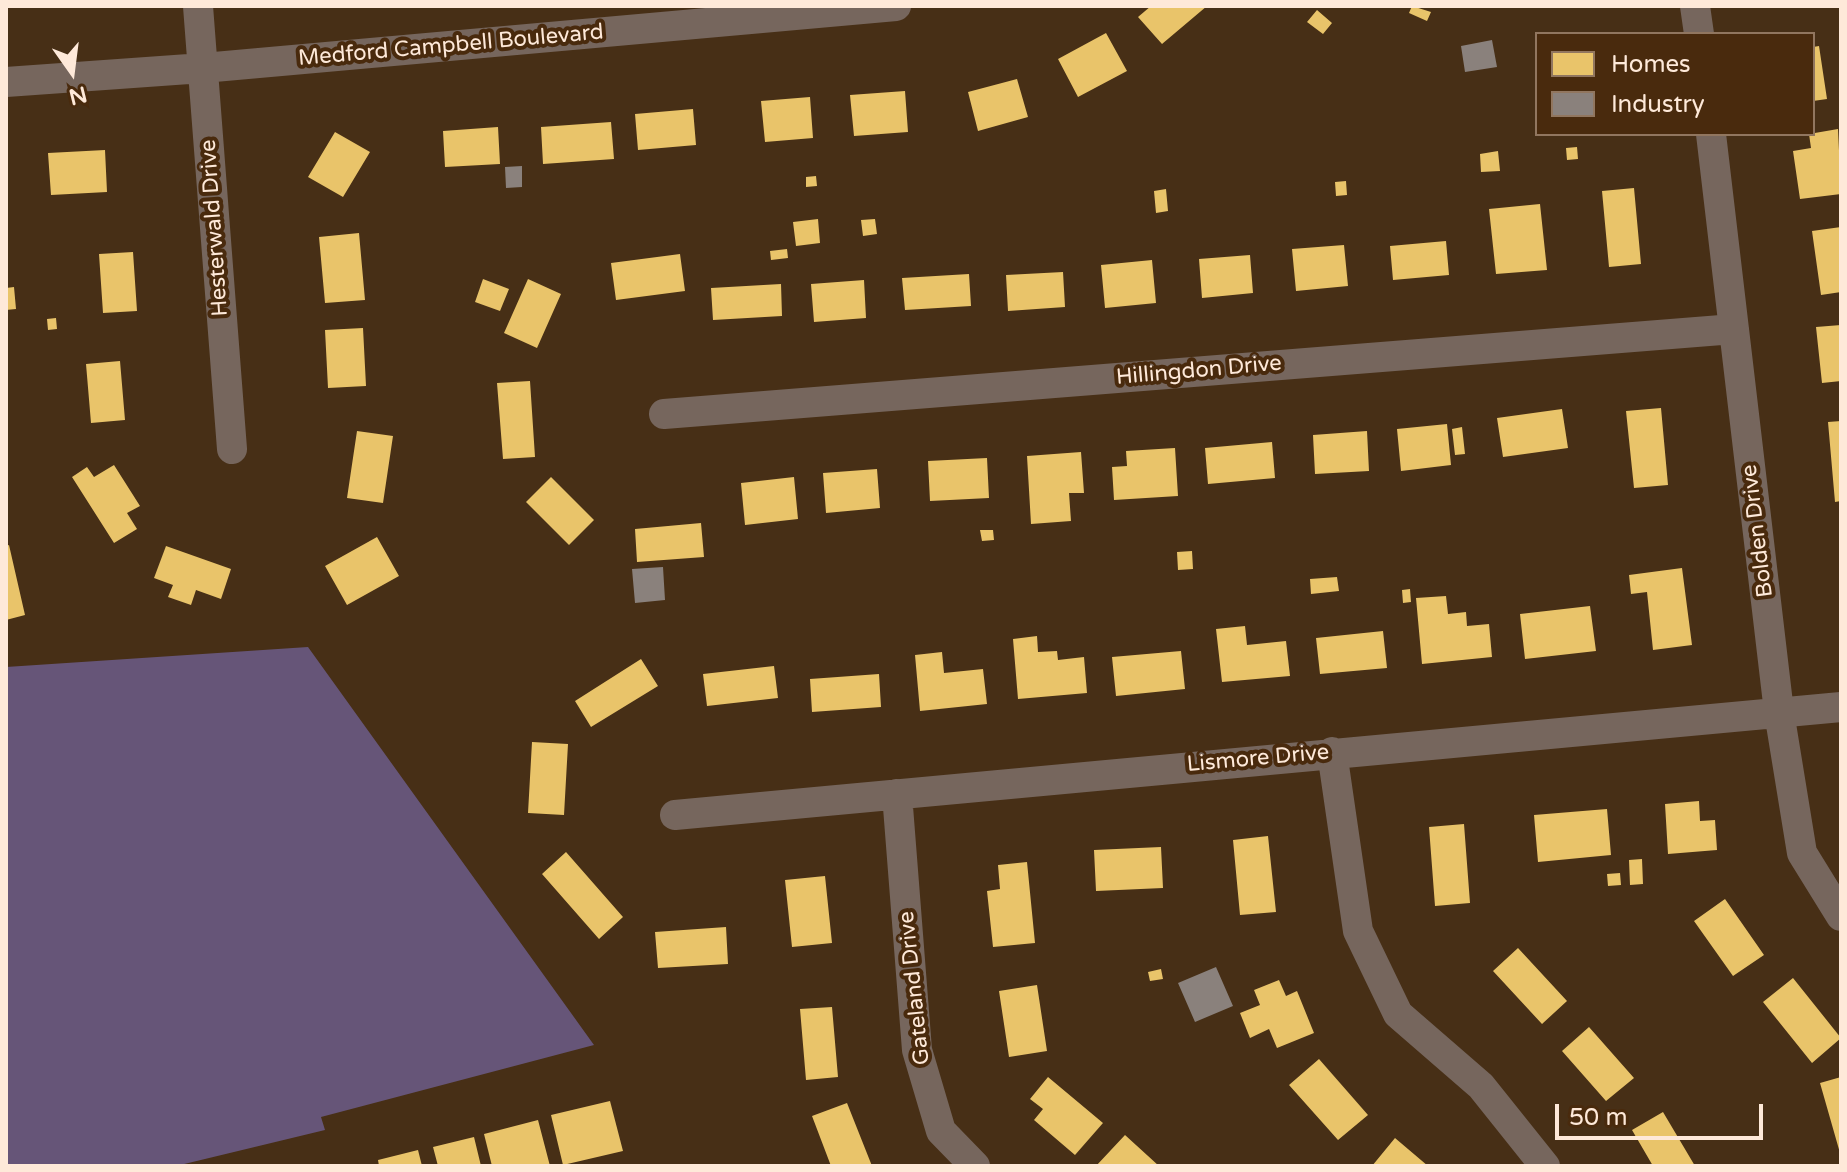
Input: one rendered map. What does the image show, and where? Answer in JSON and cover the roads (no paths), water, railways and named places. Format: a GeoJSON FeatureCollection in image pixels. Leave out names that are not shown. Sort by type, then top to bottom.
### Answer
{"type":"FeatureCollection","features":[{"type":"Feature","properties":{"kind":"street","name":"Hesterwald Drive"},"geometry":{"type":"LineString","coordinates":[[198,6],[232,449]]}},
{"type":"Feature","properties":{"kind":"street","name":"Medford Campbell Boulevard"},"geometry":{"type":"LineString","coordinates":[[6,82],[203,68],[896,6]]}},
{"type":"Feature","properties":{"kind":"street"},"geometry":{"type":"LineString","coordinates":[[1695,6],[1699,32]]}},
{"type":"Feature","properties":{"kind":"street","name":"Bolden Drive"},"geometry":{"type":"LineString","coordinates":[[1711,136],[1779,712],[1802,853],[1841,916]]}},
{"type":"Feature","properties":{"kind":"street","name":"Hillingdon Drive"},"geometry":{"type":"LineString","coordinates":[[664,414],[1734,329]]}},
{"type":"Feature","properties":{"kind":"street","name":"Lismore Drive"},"geometry":{"type":"LineString","coordinates":[[675,815],[1841,707]]}},
{"type":"Feature","properties":{"kind":"street"},"geometry":{"type":"LineString","coordinates":[[1332,752],[1358,931],[1398,1014],[1481,1086],[1545,1166]]}},
{"type":"Feature","properties":{"kind":"street","name":"Gateland Drive"},"geometry":{"type":"LineString","coordinates":[[897,794],[917,1050],[941,1131],[975,1166]]}}]}
